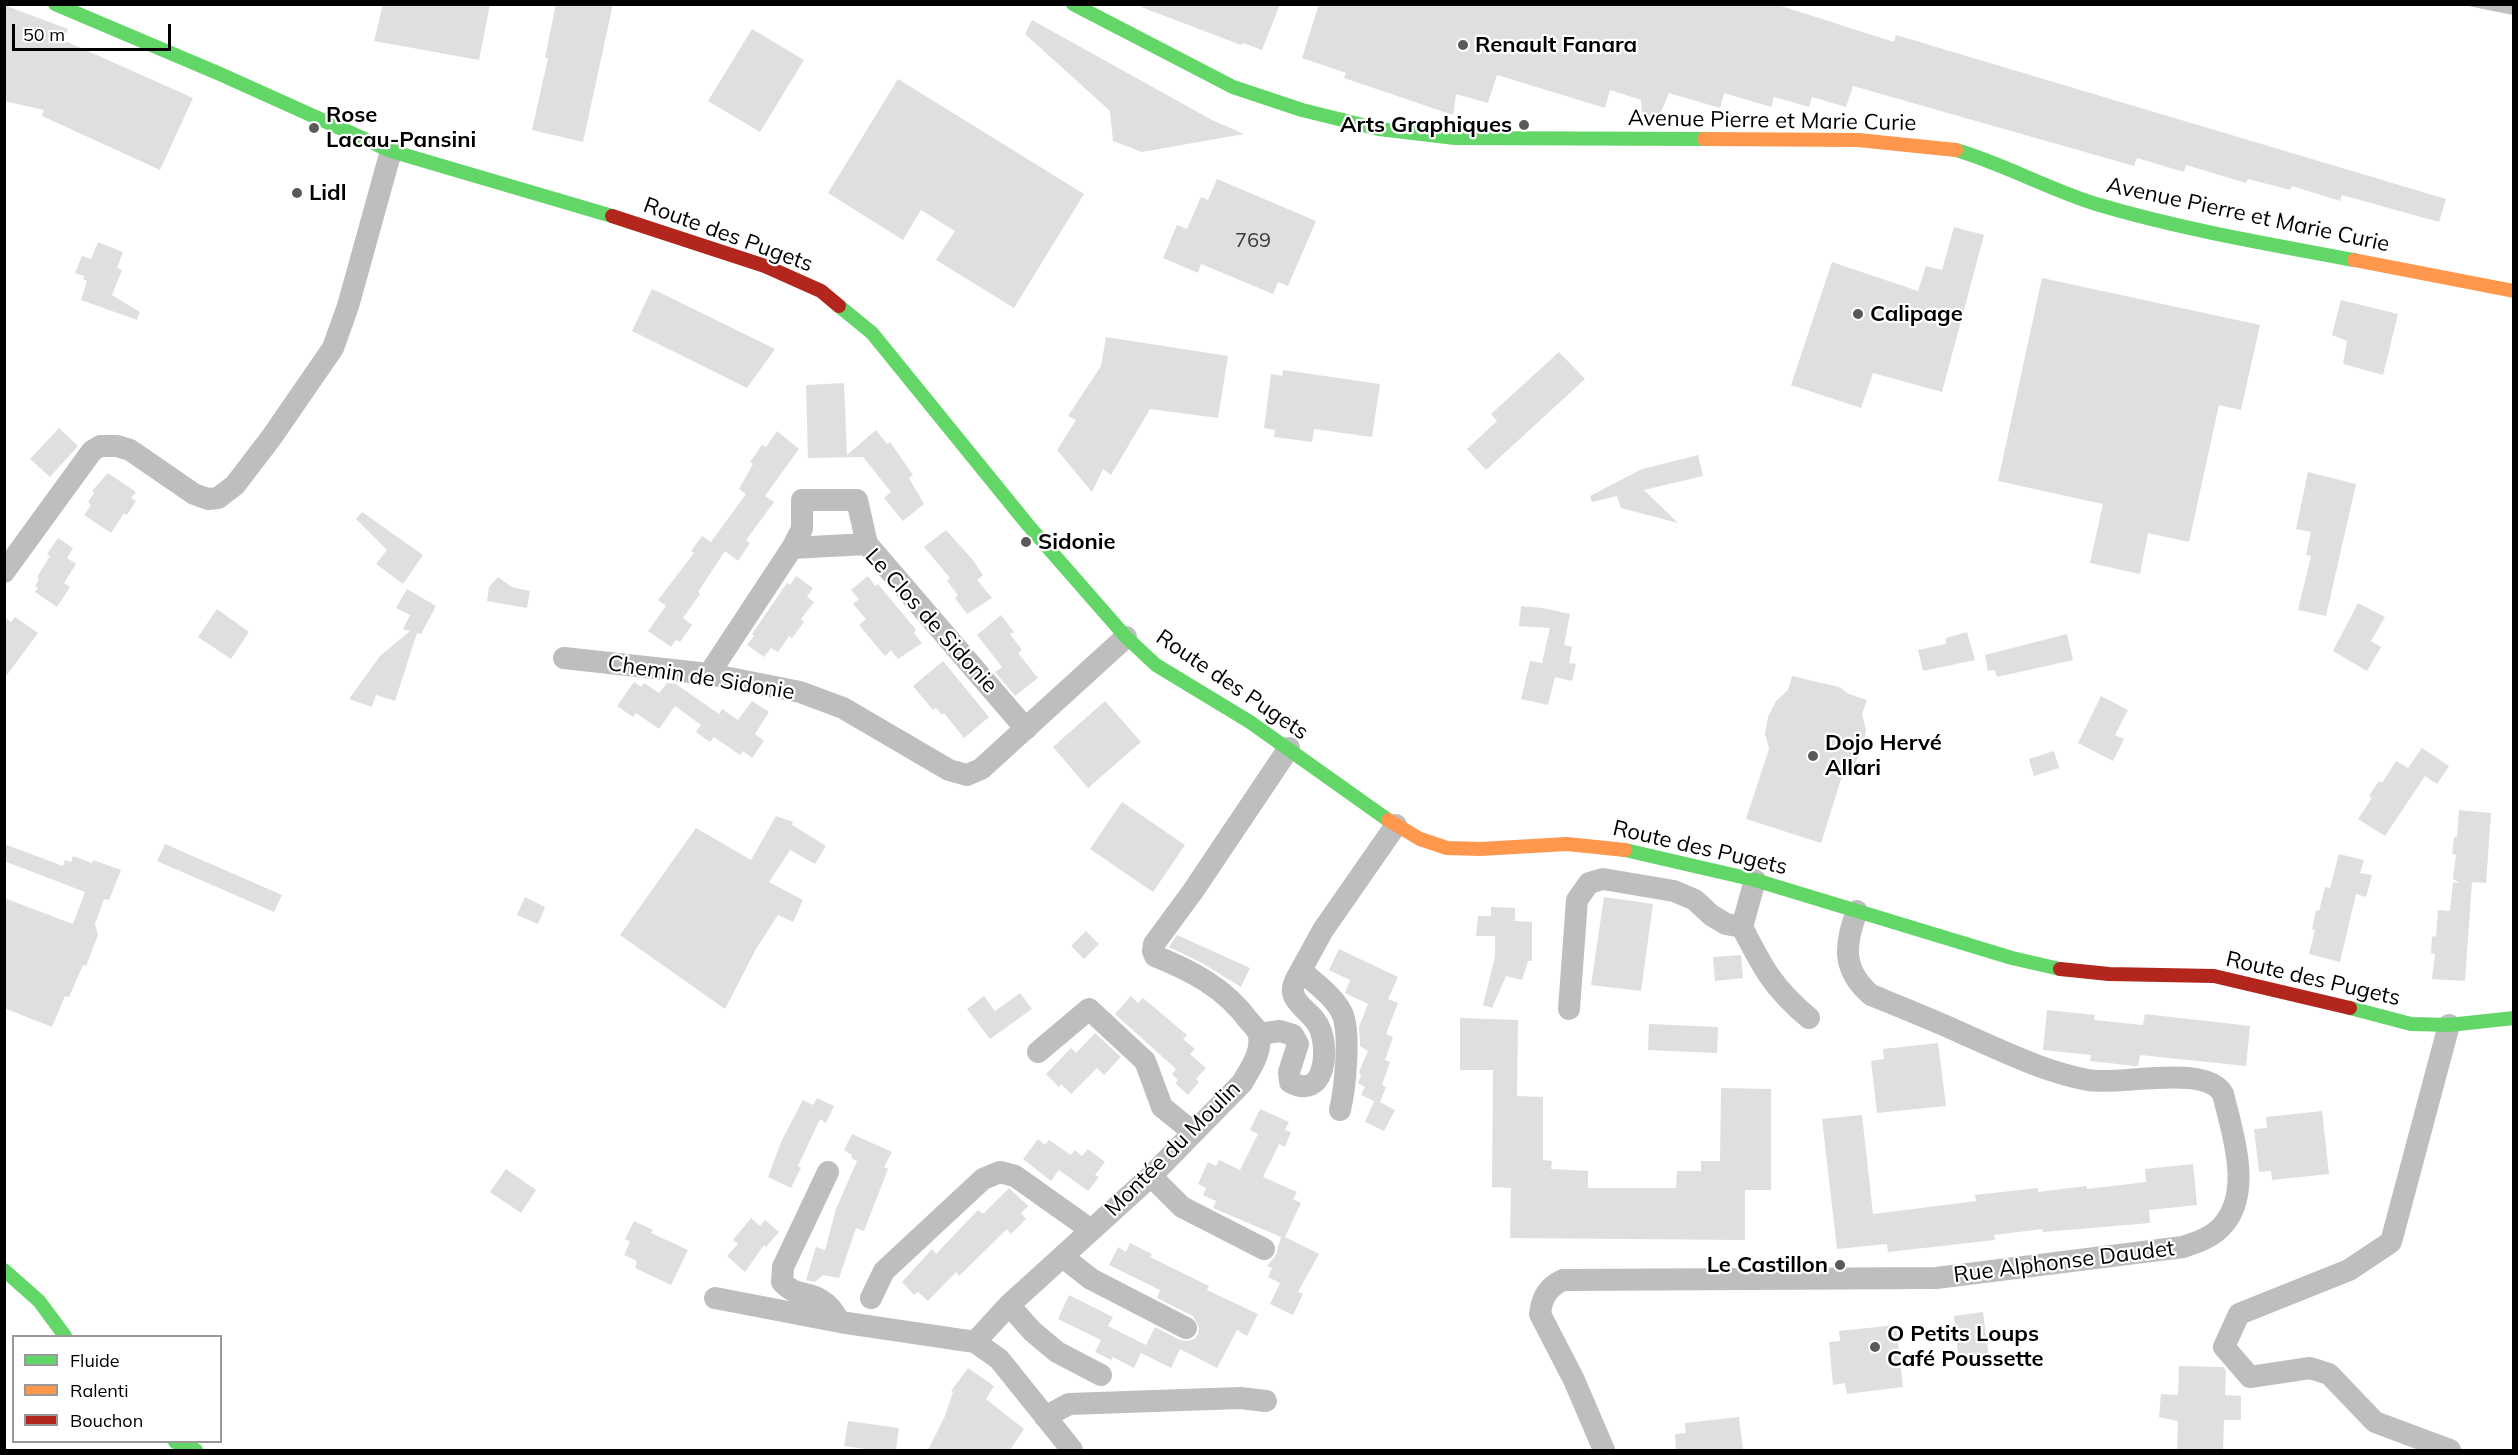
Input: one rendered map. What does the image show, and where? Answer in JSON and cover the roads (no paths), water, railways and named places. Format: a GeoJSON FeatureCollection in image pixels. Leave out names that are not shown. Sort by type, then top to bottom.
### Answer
{"type":"FeatureCollection","features":[{"type":"Feature","properties":{"kind":"main road","name":"Route des Pugets"},"geometry":{"type":"LineString","coordinates":[[55,4],[220,74],[391,151],[641,225],[765,266],[821,291],[872,333],[1021,517],[1126,637],[1156,665],[1289,748],[1395,825],[1420,839],[1447,848],[1480,849],[1567,844],[1612,848],[1662,857],[1755,880],[2012,958],[2059,969],[2109,974],[2214,976],[2411,1024],[2449,1025],[2514,1018]]}},
{"type":"Feature","properties":{"kind":"main road","name":"Avenue Pierre et Marie Curie"},"geometry":{"type":"LineString","coordinates":[[1073,4],[1233,87],[1302,110],[1379,129],[1455,138],[1858,140],[1949,148],[1984,158],[2085,200],[2139,216],[2514,291]]}},
{"type":"Feature","properties":{"kind":"main road"},"geometry":{"type":"LineString","coordinates":[[4,1270],[39,1301],[64,1335]]}},
{"type":"Feature","properties":{"kind":"main road"},"geometry":{"type":"LineString","coordinates":[[178,1443],[196,1450]]}},
{"type":"Feature","properties":{"kind":"street"},"geometry":{"type":"LineString","coordinates":[[4,572],[92,451],[100,446],[117,446],[130,450],[194,494],[208,499],[218,498],[235,485],[271,438],[333,348],[348,306],[391,151]]}},
{"type":"Feature","properties":{"kind":"street"},"geometry":{"type":"LineString","coordinates":[[709,674],[792,548],[802,529],[802,500],[857,500],[867,544]]}},
{"type":"Feature","properties":{"kind":"street","name":"Le Clos de Sidonie"},"geometry":{"type":"LineString","coordinates":[[792,548],[867,544],[1026,729]]}},
{"type":"Feature","properties":{"kind":"street","name":"Chemin de Sidonie"},"geometry":{"type":"LineString","coordinates":[[564,658],[709,674],[800,693],[843,708],[949,770],[967,775],[981,769],[1126,637]]}},
{"type":"Feature","properties":{"kind":"street"},"geometry":{"type":"LineString","coordinates":[[1289,748],[1193,891],[1154,944],[1153,951],[1155,956],[1182,968],[1222,991],[1235,1002],[1259,1034],[1280,1031],[1293,1035],[1298,1044],[1288,1072],[1290,1082],[1300,1087],[1310,1087],[1318,1080],[1323,1063],[1322,1032],[1317,1021],[1294,996],[1293,987],[1323,930],[1395,825]]}},
{"type":"Feature","properties":{"kind":"street"},"geometry":{"type":"LineString","coordinates":[[1569,1009],[1577,900],[1589,883],[1603,879],[1674,891],[1695,900],[1711,915],[1726,924],[1742,927]]}},
{"type":"Feature","properties":{"kind":"street"},"geometry":{"type":"LineString","coordinates":[[1755,880],[1742,927],[1767,976],[1790,1002],[1809,1018]]}},
{"type":"Feature","properties":{"kind":"street","name":"Rue Alphonse Daudet"},"geometry":{"type":"LineString","coordinates":[[1604,1450],[1574,1380],[1540,1314],[1541,1303],[1546,1292],[1554,1284],[1563,1280],[1936,1278],[2183,1248],[2207,1238],[2224,1224],[2235,1204],[2238,1185],[2235,1156],[2223,1094],[2219,1088],[2200,1079],[2186,1077],[2118,1081],[2089,1080],[2063,1074],[2014,1057],[1871,995],[1857,983],[1849,968],[1848,946],[1857,911]]}},
{"type":"Feature","properties":{"kind":"street"},"geometry":{"type":"LineString","coordinates":[[1301,970],[1331,998],[1342,1012],[1346,1025],[1344,1092],[1340,1110]]}},
{"type":"Feature","properties":{"kind":"street"},"geometry":{"type":"LineString","coordinates":[[1038,1052],[1089,1009],[1145,1061],[1162,1107],[1193,1132]]}},
{"type":"Feature","properties":{"kind":"street"},"geometry":{"type":"LineString","coordinates":[[2449,1025],[2391,1242],[2349,1270],[2239,1314],[2224,1347],[2250,1377],[2310,1368],[2329,1374],[2375,1422],[2450,1450]]}},
{"type":"Feature","properties":{"kind":"street","name":"Montée du Moulin"},"geometry":{"type":"LineString","coordinates":[[975,1342],[1008,1305],[1151,1176],[1242,1083],[1259,1047],[1259,1034]]}},
{"type":"Feature","properties":{"kind":"street"},"geometry":{"type":"LineString","coordinates":[[828,1172],[783,1267],[782,1282],[791,1291],[819,1298],[831,1308],[840,1322]]}},
{"type":"Feature","properties":{"kind":"street"},"geometry":{"type":"LineString","coordinates":[[871,1298],[884,1271],[983,1179],[1000,1172],[1015,1176],[1091,1230]]}},
{"type":"Feature","properties":{"kind":"street"},"geometry":{"type":"LineString","coordinates":[[1151,1176],[1182,1207],[1264,1249]]}},
{"type":"Feature","properties":{"kind":"street"},"geometry":{"type":"LineString","coordinates":[[1063,1257],[1091,1279],[1186,1328]]}},
{"type":"Feature","properties":{"kind":"street"},"geometry":{"type":"LineString","coordinates":[[715,1298],[840,1322],[975,1342],[999,1359],[1072,1450]]}},
{"type":"Feature","properties":{"kind":"street"},"geometry":{"type":"LineString","coordinates":[[1008,1305],[1032,1331],[1057,1352],[1101,1375]]}},
{"type":"Feature","properties":{"kind":"street"},"geometry":{"type":"LineString","coordinates":[[1045,1417],[1069,1404],[1229,1398],[1266,1401]]}},
{"type":"Feature","properties":{"kind":"place","name":"Renault Fanara"},"geometry":{"type":"Point","coordinates":[1463,45]}},
{"type":"Feature","properties":{"kind":"place","name":"Arts Graphiques"},"geometry":{"type":"Point","coordinates":[1524,125]}},
{"type":"Feature","properties":{"kind":"place","name":"Rose Lacau-Pansini"},"geometry":{"type":"Point","coordinates":[314,128]}},
{"type":"Feature","properties":{"kind":"place","name":"Lidl"},"geometry":{"type":"Point","coordinates":[297,193]}},
{"type":"Feature","properties":{"kind":"place","name":"Calipage"},"geometry":{"type":"Point","coordinates":[1858,314]}},
{"type":"Feature","properties":{"kind":"place","name":"Sidonie"},"geometry":{"type":"Point","coordinates":[1026,542]}},
{"type":"Feature","properties":{"kind":"place","name":"Dojo Hervé Allari"},"geometry":{"type":"Point","coordinates":[1813,756]}},
{"type":"Feature","properties":{"kind":"place","name":"Le Castillon"},"geometry":{"type":"Point","coordinates":[1840,1265]}},
{"type":"Feature","properties":{"kind":"place","name":"O Petits Loups Café Poussette"},"geometry":{"type":"Point","coordinates":[1875,1347]}}]}
